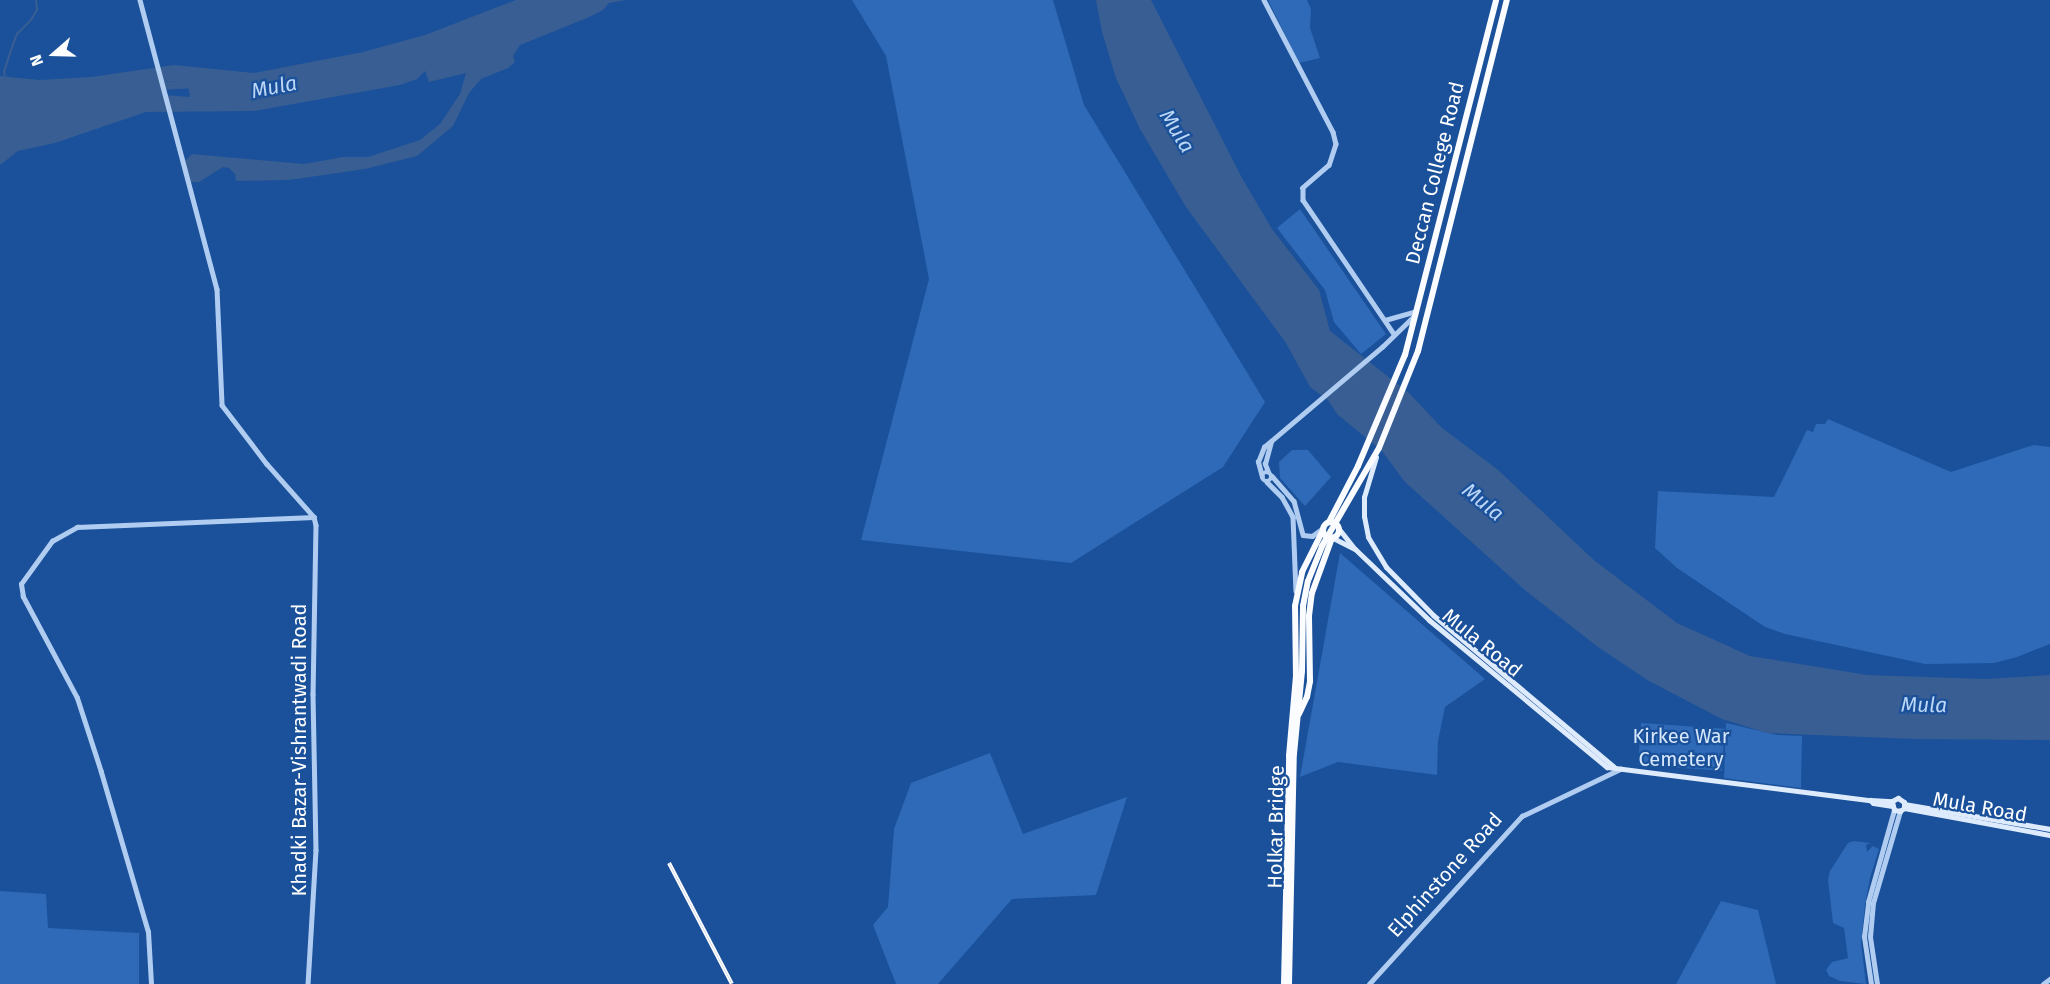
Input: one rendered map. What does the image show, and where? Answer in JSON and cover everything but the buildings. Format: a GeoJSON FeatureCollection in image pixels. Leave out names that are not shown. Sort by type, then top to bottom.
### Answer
{"type":"FeatureCollection","features":[{"type":"Feature","properties":{"kind":"main road","name":"Deccan College Road"},"geometry":{"type":"LineString","coordinates":[[1329,522],[1358,466],[1405,355],[1496,0]]}},
{"type":"Feature","properties":{"kind":"main road","name":"Deccan College Road"},"geometry":{"type":"LineString","coordinates":[[1379,448],[1418,351],[1506,0]]}},
{"type":"Feature","properties":{"kind":"main road"},"geometry":{"type":"LineString","coordinates":[[1379,448],[1364,497],[1365,529],[1386,567],[1440,623]]}},
{"type":"Feature","properties":{"kind":"main road","name":"Holkar Bridge"},"geometry":{"type":"LineString","coordinates":[[1286,984],[1296,718],[1302,671],[1303,606],[1308,581],[1322,546],[1379,448]]}},
{"type":"Feature","properties":{"kind":"main road"},"geometry":{"type":"LineString","coordinates":[[1286,984],[1287,825],[1290,725],[1296,676],[1296,591],[1309,556],[1329,522],[1335,523],[1354,549]]}},
{"type":"Feature","properties":{"kind":"main road"},"geometry":{"type":"LineString","coordinates":[[1323,529],[1326,536],[1333,538]]}},
{"type":"Feature","properties":{"kind":"main road"},"geometry":{"type":"LineString","coordinates":[[1296,718],[1307,697],[1310,681],[1309,616],[1312,592],[1333,538],[1339,529]]}},
{"type":"Feature","properties":{"kind":"main road","name":"Mula Road"},"geometry":{"type":"LineString","coordinates":[[1333,538],[1354,549],[1570,734],[1617,768],[1870,800],[2050,835]]}},
{"type":"Feature","properties":{"kind":"main road"},"geometry":{"type":"LineString","coordinates":[[1898,807],[2050,829]]}},
{"type":"Feature","properties":{"kind":"street"},"geometry":{"type":"LineString","coordinates":[[140,0],[218,289],[222,405],[267,464],[314,516]]}},
{"type":"Feature","properties":{"kind":"street"},"geometry":{"type":"LineString","coordinates":[[1264,0],[1335,138],[1336,149],[1332,160],[1304,188],[1303,200],[1394,334]]}},
{"type":"Feature","properties":{"kind":"street"},"geometry":{"type":"LineString","coordinates":[[1385,320],[1416,313]]}},
{"type":"Feature","properties":{"kind":"street"},"geometry":{"type":"LineString","coordinates":[[1296,591],[1293,517],[1282,497],[1262,477],[1258,467],[1259,456],[1272,439],[1382,347],[1416,313]]}},
{"type":"Feature","properties":{"kind":"street"},"geometry":{"type":"LineString","coordinates":[[1401,318],[1405,324]]}},
{"type":"Feature","properties":{"kind":"street"},"geometry":{"type":"LineString","coordinates":[[1272,439],[1265,464],[1270,474],[1294,501],[1303,536],[1312,536],[1323,529]]}},
{"type":"Feature","properties":{"kind":"street"},"geometry":{"type":"LineString","coordinates":[[1262,477],[1270,474]]}},
{"type":"Feature","properties":{"kind":"street"},"geometry":{"type":"LineString","coordinates":[[1267,482],[1270,474]]}},
{"type":"Feature","properties":{"kind":"street"},"geometry":{"type":"LineString","coordinates":[[151,984],[148,932],[94,750],[77,698],[23,597],[21,584],[52,541],[78,527],[314,516]]}},
{"type":"Feature","properties":{"kind":"street","name":"Khadki Bazar-Vishrantwadi Road"},"geometry":{"type":"LineString","coordinates":[[308,984],[316,850],[314,516]]}},
{"type":"Feature","properties":{"kind":"street","name":"Elphinstone Road"},"geometry":{"type":"LineString","coordinates":[[1370,984],[1522,816],[1617,768]]}},
{"type":"Feature","properties":{"kind":"street"},"geometry":{"type":"LineString","coordinates":[[1871,984],[1864,937],[1868,902],[1898,807]]}},
{"type":"Feature","properties":{"kind":"street"},"geometry":{"type":"LineString","coordinates":[[1877,984],[1870,937],[1873,903],[1898,807]]}},
{"type":"Feature","properties":{"kind":"street"},"geometry":{"type":"LineString","coordinates":[[2043,984],[2050,979]]}},
{"type":"Feature","properties":{"kind":"green space"},"geometry":{"type":"Polygon","coordinates":[[[852,0],[1053,0],[1084,105],[1265,402],[1223,467],[1071,563],[861,540],[929,279],[886,56],[852,0]]]}},
{"type":"Feature","properties":{"kind":"green space"},"geometry":{"type":"Polygon","coordinates":[[[1268,0],[1307,0],[1311,9],[1310,28],[1320,58],[1299,63],[1268,0]]]}},
{"type":"Feature","properties":{"kind":"green space"},"geometry":{"type":"Polygon","coordinates":[[[1300,209],[1386,334],[1361,354],[1334,322],[1325,290],[1277,228],[1300,209]]]}},
{"type":"Feature","properties":{"kind":"green space"},"geometry":{"type":"Polygon","coordinates":[[[1828,419],[1951,472],[2034,445],[2050,447],[2050,644],[1994,663],[1925,664],[1785,634],[1765,627],[1677,568],[1655,548],[1658,491],[1774,497],[1807,430],[1813,432],[1816,424],[1825,424],[1828,419]]]}},
{"type":"Feature","properties":{"kind":"green space"},"geometry":{"type":"Polygon","coordinates":[[[1292,450],[1308,450],[1331,477],[1305,506],[1280,478],[1279,462],[1292,450]]]}},
{"type":"Feature","properties":{"kind":"green space"},"geometry":{"type":"Polygon","coordinates":[[[1340,553],[1485,679],[1445,707],[1438,741],[1437,775],[1338,762],[1300,777],[1340,553]]]}},
{"type":"Feature","properties":{"kind":"green space","name":"Kirkee War Cemetery"},"geometry":{"type":"Polygon","coordinates":[[[1641,723],[1725,729],[1722,771],[1638,765],[1641,723]]]}},
{"type":"Feature","properties":{"kind":"green space"},"geometry":{"type":"Polygon","coordinates":[[[1726,723],[1777,735],[1802,736],[1801,788],[1724,778],[1726,723]]]}},
{"type":"Feature","properties":{"kind":"green space"},"geometry":{"type":"Polygon","coordinates":[[[990,753],[1023,834],[1127,797],[1096,895],[1012,899],[938,984],[896,984],[873,925],[888,907],[894,829],[911,783],[990,753]]]}},
{"type":"Feature","properties":{"kind":"green space"},"geometry":{"type":"Polygon","coordinates":[[[1854,841],[1870,843],[1866,845],[1867,852],[1873,846],[1879,849],[1870,878],[1861,943],[1866,984],[1840,981],[1829,976],[1826,970],[1832,962],[1848,958],[1844,928],[1833,923],[1828,880],[1830,871],[1848,843],[1854,841]]]}},
{"type":"Feature","properties":{"kind":"green space"},"geometry":{"type":"Polygon","coordinates":[[[0,891],[46,894],[48,928],[139,933],[139,984],[0,984],[0,891]]]}},
{"type":"Feature","properties":{"kind":"green space"},"geometry":{"type":"Polygon","coordinates":[[[1721,901],[1758,910],[1776,984],[1676,984],[1721,901]]]}},
{"type":"Feature","properties":{"kind":"water"},"geometry":{"type":"Polygon","coordinates":[[[516,0],[626,0],[609,3],[603,10],[587,18],[520,45],[513,56],[515,62],[508,68],[481,79],[469,93],[453,126],[417,156],[365,169],[289,180],[236,181],[235,174],[229,168],[223,167],[199,182],[189,182],[184,162],[192,154],[304,164],[343,157],[368,157],[420,140],[440,124],[460,94],[466,73],[429,82],[425,71],[417,79],[400,85],[254,111],[146,112],[55,143],[18,151],[0,165],[0,76],[39,80],[91,77],[174,65],[254,73],[363,52],[425,35],[516,0]],[[167,81],[161,86],[164,95],[190,97],[188,86],[181,81],[167,81]]]}},
{"type":"Feature","properties":{"kind":"water"},"geometry":{"type":"Polygon","coordinates":[[[1096,0],[1151,0],[1242,178],[1272,229],[1319,290],[1330,331],[1409,393],[1442,428],[1497,469],[1595,561],[1677,623],[1750,656],[1867,675],[1987,679],[2050,675],[2050,740],[1915,739],[1767,733],[1722,719],[1649,681],[1598,647],[1526,591],[1405,482],[1382,451],[1337,414],[1328,400],[1310,387],[1286,343],[1186,207],[1140,129],[1116,78],[1102,32],[1096,0]]]}},
{"type":"Feature","properties":{"kind":"waterway"},"geometry":{"type":"LineString","coordinates":[[5,76],[4,72],[17,34],[37,10],[36,0]]}},
{"type":"Feature","properties":{"kind":"waterway","name":"Mula"},"geometry":{"type":"LineString","coordinates":[[158,86],[193,84]]}},
{"type":"Feature","properties":{"kind":"railway"},"geometry":{"type":"LineString","coordinates":[[669,863],[732,984]]}}]}
